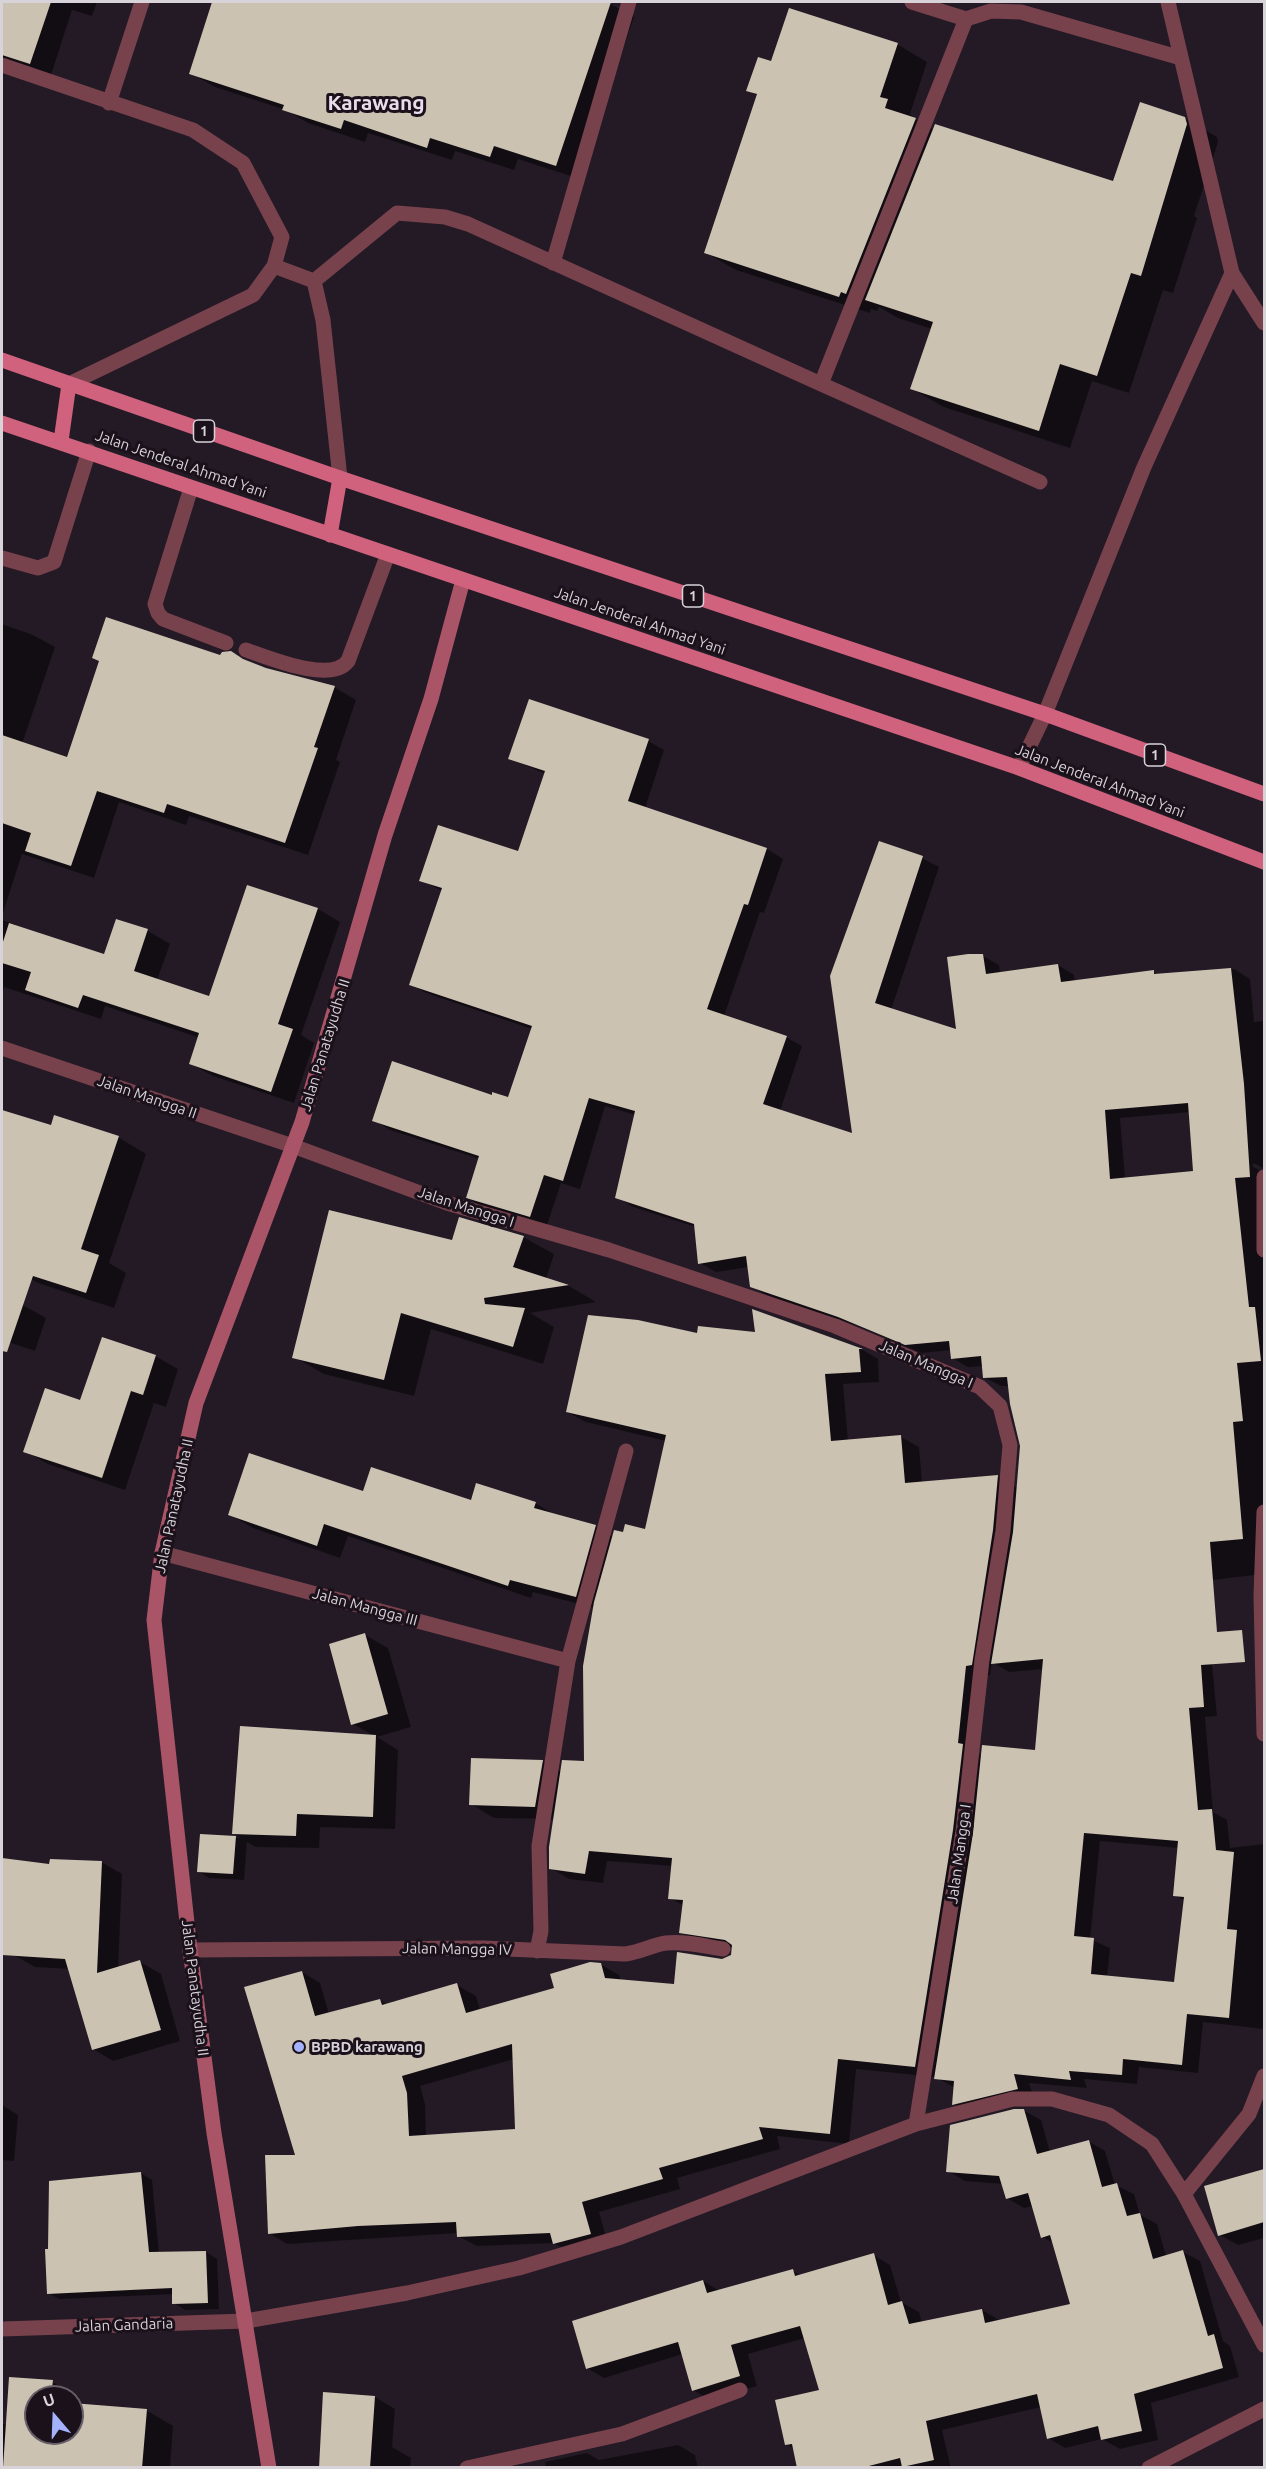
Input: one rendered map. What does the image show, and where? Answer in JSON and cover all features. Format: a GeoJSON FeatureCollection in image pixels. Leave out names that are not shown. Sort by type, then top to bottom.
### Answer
{"type":"FeatureCollection","features":[{"type":"Feature","properties":{"kind":"main road","name":"1"},"geometry":{"type":"LineString","coordinates":[[2,360],[340,478],[1045,714],[1264,794]]}},
{"type":"Feature","properties":{"kind":"main road"},"geometry":{"type":"LineString","coordinates":[[61,441],[69,384]]}},
{"type":"Feature","properties":{"kind":"main road","name":"Jalan Jenderal Ahmad Yani"},"geometry":{"type":"LineString","coordinates":[[2,423],[61,441],[191,488],[1019,768],[1264,862]]}},
{"type":"Feature","properties":{"kind":"main road"},"geometry":{"type":"LineString","coordinates":[[330,535],[340,478]]}},
{"type":"Feature","properties":{"kind":"street"},"geometry":{"type":"LineString","coordinates":[[109,103],[142,2]]}},
{"type":"Feature","properties":{"kind":"street"},"geometry":{"type":"LineString","coordinates":[[553,263],[629,2]]}},
{"type":"Feature","properties":{"kind":"street"},"geometry":{"type":"LineString","coordinates":[[912,2],[966,20],[991,11],[1022,7],[1181,58]]}},
{"type":"Feature","properties":{"kind":"street"},"geometry":{"type":"LineString","coordinates":[[1168,2],[1232,273],[1264,323]]}},
{"type":"Feature","properties":{"kind":"street"},"geometry":{"type":"LineString","coordinates":[[821,384],[966,20]]}},
{"type":"Feature","properties":{"kind":"street"},"geometry":{"type":"LineString","coordinates":[[2,65],[193,130],[243,163],[282,237],[274,266],[253,295],[69,384]]}},
{"type":"Feature","properties":{"kind":"street"},"geometry":{"type":"LineString","coordinates":[[314,281],[397,213],[445,217],[468,224],[1040,482]]}},
{"type":"Feature","properties":{"kind":"street"},"geometry":{"type":"LineString","coordinates":[[274,266],[314,281]]}},
{"type":"Feature","properties":{"kind":"street"},"geometry":{"type":"LineString","coordinates":[[1019,768],[1045,714],[1144,467],[1232,273]]}},
{"type":"Feature","properties":{"kind":"street"},"geometry":{"type":"LineString","coordinates":[[314,281],[323,320],[340,478]]}},
{"type":"Feature","properties":{"kind":"street"},"geometry":{"type":"LineString","coordinates":[[2,558],[38,568],[54,562],[89,451]]}},
{"type":"Feature","properties":{"kind":"street"},"geometry":{"type":"LineString","coordinates":[[191,488],[155,604],[158,613],[164,619],[226,644]]}},
{"type":"Feature","properties":{"kind":"street"},"geometry":{"type":"LineString","coordinates":[[246,650],[289,664],[328,672],[340,670],[348,661],[388,554]]}},
{"type":"Feature","properties":{"kind":"street","name":"Jalan Panatayudha II"},"geometry":{"type":"LineString","coordinates":[[269,2468],[214,2133],[190,1950],[154,1620],[162,1553],[196,1403],[293,1146],[333,1019],[385,835],[431,699],[463,580]]}},
{"type":"Feature","properties":{"kind":"street","name":"Jalan Mangga II"},"geometry":{"type":"LineString","coordinates":[[2,1048],[293,1146]]}},
{"type":"Feature","properties":{"kind":"street","name":"Jalan Mangga I"},"geometry":{"type":"LineString","coordinates":[[293,1146],[447,1203],[609,1250],[835,1326],[980,1387],[1000,1406],[1010,1445],[1003,1531],[982,1660],[963,1831],[916,2124]]}},
{"type":"Feature","properties":{"kind":"street"},"geometry":{"type":"LineString","coordinates":[[1264,1176],[1264,1250]]}},
{"type":"Feature","properties":{"kind":"street"},"geometry":{"type":"LineString","coordinates":[[537,1951],[541,1932],[539,1846],[568,1661],[626,1451]]}},
{"type":"Feature","properties":{"kind":"street"},"geometry":{"type":"LineString","coordinates":[[1264,1512],[1261,1595],[1264,1734]]}},
{"type":"Feature","properties":{"kind":"street","name":"Jalan Mangga III"},"geometry":{"type":"LineString","coordinates":[[162,1553],[568,1661]]}},
{"type":"Feature","properties":{"kind":"street","name":"Jalan Mangga IV"},"geometry":{"type":"LineString","coordinates":[[190,1950],[483,1948],[625,1954],[680,1942],[723,1949]]}},
{"type":"Feature","properties":{"kind":"street"},"geometry":{"type":"LineString","coordinates":[[1184,2194],[1249,2114],[1264,2076]]}},
{"type":"Feature","properties":{"kind":"street","name":"Jalan Gandaria"},"geometry":{"type":"LineString","coordinates":[[2,2329],[246,2321],[407,2293],[519,2268],[621,2237],[916,2124],[1013,2099],[1052,2099],[1109,2115],[1152,2144],[1184,2194],[1264,2345]]}},
{"type":"Feature","properties":{"kind":"street"},"geometry":{"type":"LineString","coordinates":[[467,2468],[622,2434],[740,2390]]}},
{"type":"Feature","properties":{"kind":"street"},"geometry":{"type":"LineString","coordinates":[[1149,2468],[1264,2409]]}},
{"type":"Feature","properties":{"kind":"building"},"geometry":{"type":"Polygon","coordinates":[[[2,2],[51,2],[30,64],[2,55],[2,2]]]}},
{"type":"Feature","properties":{"kind":"building"},"geometry":{"type":"Polygon","coordinates":[[[212,2],[611,2],[556,166],[494,146],[490,157],[430,138],[427,148],[344,120],[341,129],[282,110],[284,105],[189,74],[212,2]]]}},
{"type":"Feature","properties":{"kind":"building"},"geometry":{"type":"Polygon","coordinates":[[[789,8],[898,43],[880,97],[888,99],[885,108],[916,118],[846,294],[841,292],[839,297],[704,253],[757,94],[746,91],[758,57],[771,61],[789,8]]]}},
{"type":"Feature","properties":{"kind":"building"},"geometry":{"type":"Polygon","coordinates":[[[1140,102],[1185,117],[1187,124],[1141,276],[1131,273],[1097,376],[1060,364],[1039,431],[910,389],[933,322],[865,300],[935,124],[1113,181],[1140,102]]]}},
{"type":"Feature","properties":{"kind":"building"},"geometry":{"type":"Polygon","coordinates":[[[106,617],[220,655],[222,652],[231,651],[243,659],[266,668],[335,686],[314,747],[318,748],[285,843],[167,804],[164,813],[97,791],[71,866],[25,851],[31,833],[2,823],[2,735],[67,757],[99,661],[92,658],[106,617]]]}},
{"type":"Feature","properties":{"kind":"building"},"geometry":{"type":"Polygon","coordinates":[[[529,699],[649,739],[628,801],[767,848],[748,905],[744,904],[707,1009],[787,1036],[763,1104],[852,1133],[830,976],[879,841],[923,856],[875,1003],[956,1029],[947,957],[968,954],[983,954],[986,974],[1058,964],[1061,982],[1154,970],[1154,974],[1231,968],[1244,1084],[1250,1177],[1235,1178],[1249,1307],[1255,1307],[1261,1361],[1237,1363],[1243,1421],[1233,1422],[1243,1539],[1210,1542],[1217,1632],[1242,1630],[1245,1662],[1201,1665],[1204,1707],[1189,1708],[1198,1810],[1212,1809],[1216,1850],[1234,1852],[1227,1929],[1237,1930],[1229,2018],[1187,2014],[1182,2065],[1123,2059],[1122,2075],[1069,2071],[1071,2080],[1014,2074],[1018,2089],[952,2105],[954,2081],[934,2079],[973,1833],[982,1745],[1035,1750],[1043,1659],[991,1664],[1013,1532],[1020,1446],[1010,1404],[1007,1377],[983,1378],[981,1356],[951,1359],[949,1341],[905,1345],[838,1317],[750,1287],[746,1256],[698,1264],[694,1224],[615,1198],[635,1111],[589,1098],[563,1181],[544,1175],[530,1217],[466,1198],[479,1156],[372,1121],[392,1061],[492,1095],[492,1092],[508,1097],[532,1026],[409,985],[442,888],[419,881],[438,825],[518,851],[545,771],[508,759],[529,699]],[[1188,1103],[1105,1110],[1110,1179],[1193,1171],[1188,1103]],[[1084,1833],[1074,1936],[1094,1938],[1091,1974],[1174,1982],[1184,1897],[1173,1896],[1178,1841],[1084,1833]]]}},
{"type":"Feature","properties":{"kind":"building"},"geometry":{"type":"Polygon","coordinates":[[[247,885],[318,908],[278,1024],[293,1029],[271,1092],[189,1064],[199,1033],[83,995],[78,1008],[25,990],[31,972],[2,963],[2,945],[9,923],[104,954],[116,919],[148,929],[134,971],[209,996],[247,885]]]}},
{"type":"Feature","properties":{"kind":"building"},"geometry":{"type":"Polygon","coordinates":[[[2,1110],[51,1125],[54,1115],[119,1136],[81,1249],[99,1255],[86,1293],[33,1276],[7,1352],[2,1351],[2,1110]]]}},
{"type":"Feature","properties":{"kind":"building"},"geometry":{"type":"Polygon","coordinates":[[[329,1210],[452,1240],[459,1217],[524,1236],[513,1267],[569,1285],[484,1298],[485,1304],[525,1308],[513,1347],[401,1313],[384,1380],[292,1358],[329,1210]]]}},
{"type":"Feature","properties":{"kind":"building"},"geometry":{"type":"Polygon","coordinates":[[[752,1309],[863,1349],[859,1349],[861,1372],[825,1374],[831,1441],[901,1435],[905,1483],[998,1475],[993,1530],[972,1665],[966,1666],[958,1743],[963,1744],[953,1830],[915,2067],[838,2059],[830,2134],[759,2127],[763,2139],[659,2168],[663,2179],[582,2202],[591,2234],[553,2244],[550,2233],[457,2237],[456,2222],[358,2226],[268,2234],[265,2155],[295,2155],[244,1987],[302,1971],[315,2016],[380,1999],[382,2005],[457,1983],[466,2013],[554,1988],[550,1974],[590,1962],[601,1963],[605,1978],[674,1984],[677,1952],[722,1959],[731,1955],[732,1945],[725,1940],[679,1933],[683,1900],[668,1899],[672,1858],[589,1851],[585,1874],[549,1869],[549,1847],[562,1760],[584,1761],[583,1666],[594,1602],[614,1530],[623,1532],[625,1524],[645,1529],[666,1435],[566,1412],[588,1315],[638,1320],[697,1333],[698,1326],[755,1332],[752,1309]],[[512,2044],[402,2076],[407,2093],[409,2136],[515,2129],[512,2044]]]}},
{"type":"Feature","properties":{"kind":"building"},"geometry":{"type":"Polygon","coordinates":[[[102,1337],[156,1355],[143,1395],[131,1391],[102,1478],[23,1452],[45,1388],[80,1400],[102,1337]]]}},
{"type":"Feature","properties":{"kind":"building"},"geometry":{"type":"Polygon","coordinates":[[[249,1453],[363,1491],[371,1467],[471,1500],[476,1483],[536,1502],[534,1508],[596,1525],[576,1597],[510,1580],[508,1586],[324,1524],[317,1546],[228,1515],[249,1453]]]}},
{"type":"Feature","properties":{"kind":"building"},"geometry":{"type":"Polygon","coordinates":[[[365,1633],[388,1714],[351,1725],[329,1644],[365,1633]]]}},
{"type":"Feature","properties":{"kind":"building"},"geometry":{"type":"Polygon","coordinates":[[[240,1726],[376,1735],[373,1817],[297,1814],[296,1836],[232,1834],[240,1726]]]}},
{"type":"Feature","properties":{"kind":"building"},"geometry":{"type":"Polygon","coordinates":[[[471,1758],[543,1760],[535,1807],[469,1805],[471,1758]]]}},
{"type":"Feature","properties":{"kind":"building"},"geometry":{"type":"Polygon","coordinates":[[[200,1834],[236,1836],[233,1874],[197,1872],[200,1834]]]}},
{"type":"Feature","properties":{"kind":"building"},"geometry":{"type":"Polygon","coordinates":[[[2,1858],[49,1864],[50,1859],[102,1861],[97,1973],[140,1960],[161,2030],[92,2050],[65,1959],[2,1955],[2,1858]]]}},
{"type":"Feature","properties":{"kind":"building"},"geometry":{"type":"Polygon","coordinates":[[[1014,2109],[1024,2109],[1037,2154],[1089,2140],[1102,2187],[1117,2183],[1127,2216],[1140,2213],[1153,2259],[1183,2250],[1208,2336],[1214,2334],[1223,2368],[1134,2394],[1142,2431],[1101,2440],[1098,2426],[1047,2439],[1037,2394],[926,2421],[934,2460],[902,2467],[900,2458],[861,2468],[797,2468],[792,2444],[785,2445],[775,2400],[819,2390],[800,2326],[731,2345],[740,2376],[692,2391],[678,2342],[586,2369],[572,2321],[703,2280],[707,2293],[793,2269],[795,2276],[874,2253],[888,2305],[902,2301],[909,2324],[982,2309],[985,2323],[1070,2304],[1050,2235],[1041,2238],[1028,2193],[1006,2199],[999,2176],[946,2172],[950,2125],[1014,2109]]]}},
{"type":"Feature","properties":{"kind":"building"},"geometry":{"type":"Polygon","coordinates":[[[1264,2169],[1264,2222],[1218,2236],[1204,2186],[1264,2169]]]}},
{"type":"Feature","properties":{"kind":"building"},"geometry":{"type":"Polygon","coordinates":[[[141,2172],[149,2252],[206,2251],[208,2303],[172,2304],[172,2288],[47,2294],[45,2249],[48,2249],[49,2181],[141,2172]]]}},
{"type":"Feature","properties":{"kind":"building"},"geometry":{"type":"Polygon","coordinates":[[[9,2377],[53,2380],[52,2385],[24,2385],[24,2445],[84,2445],[84,2404],[147,2409],[142,2468],[3,2468],[9,2377]]]}},
{"type":"Feature","properties":{"kind":"building"},"geometry":{"type":"Polygon","coordinates":[[[323,2392],[375,2396],[370,2468],[319,2468],[323,2392]]]}},
{"type":"Feature","properties":{"kind":"place","name":"BPBD karawang"},"geometry":{"type":"Point","coordinates":[299,2047]}},
{"type":"Feature","properties":{"kind":"district","name":"Karawang"},"geometry":{"type":"Point","coordinates":[376,103]}}]}
